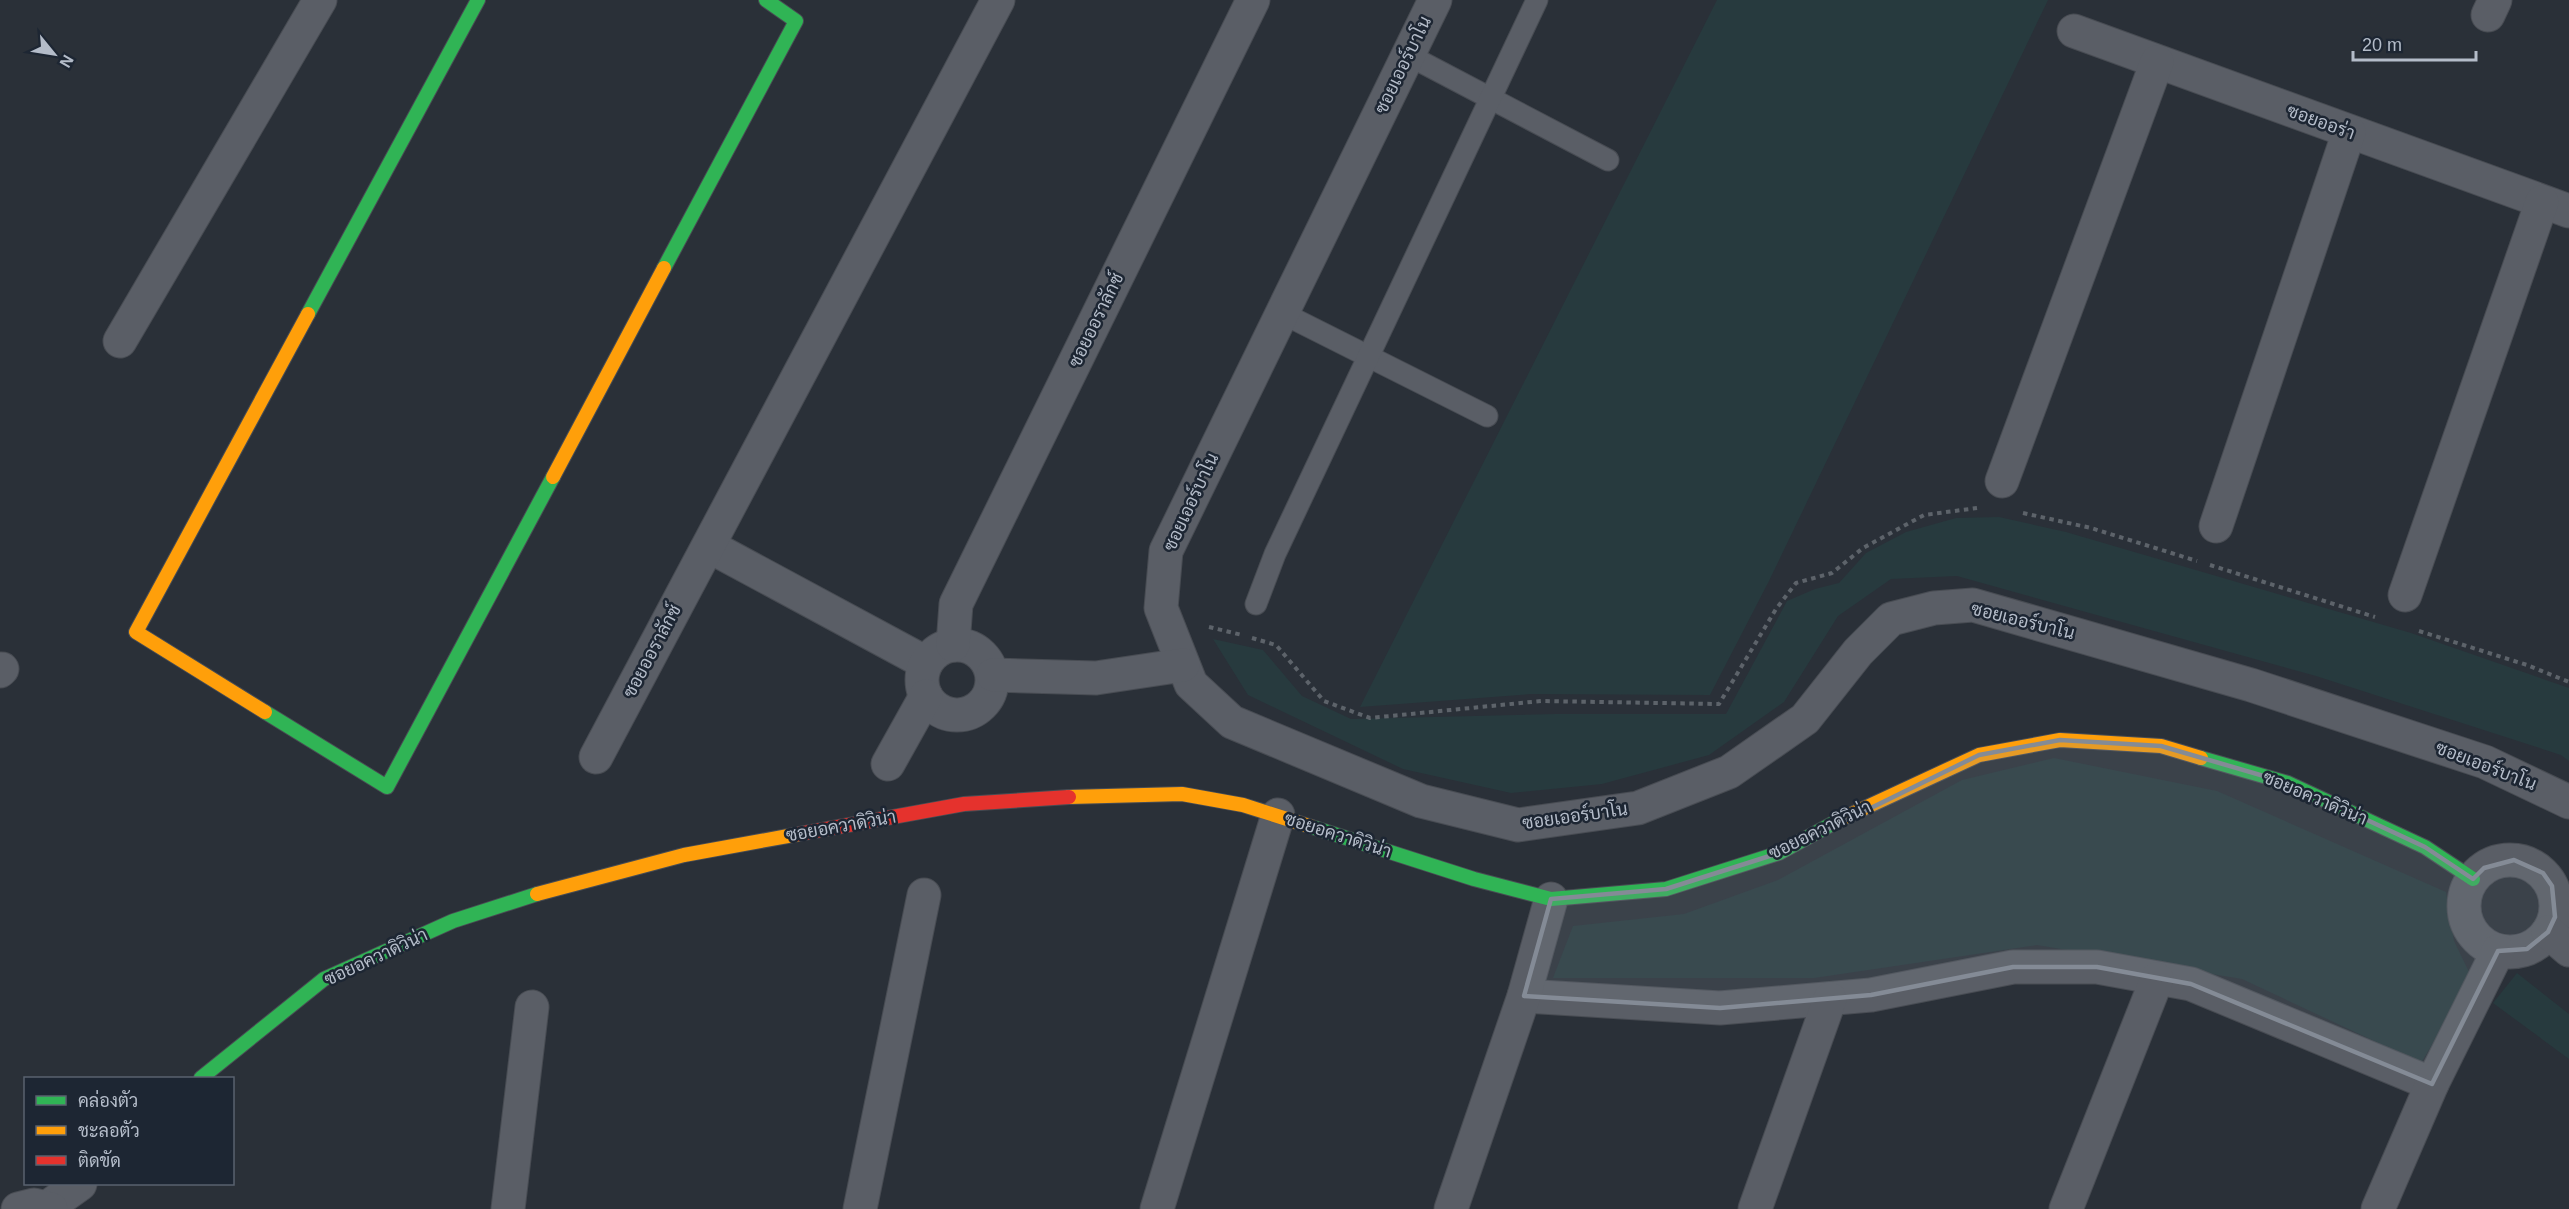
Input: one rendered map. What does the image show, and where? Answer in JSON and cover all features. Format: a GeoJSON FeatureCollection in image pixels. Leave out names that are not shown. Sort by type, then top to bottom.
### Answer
{"type":"FeatureCollection","features":[{"type":"Feature","properties":{"kind":"street"},"geometry":{"type":"LineString","coordinates":[[120,341],[320,0]]}},
{"type":"Feature","properties":{"kind":"street"},"geometry":{"type":"LineString","coordinates":[[478,0],[136,632],[387,787],[796,21],[766,0]]}},
{"type":"Feature","properties":{"kind":"street","name":"ซอยออราลักซ์"},"geometry":{"type":"LineString","coordinates":[[596,757],[998,0]]}},
{"type":"Feature","properties":{"kind":"street","name":"ซอยออราลักซ์"},"geometry":{"type":"LineString","coordinates":[[953,645],[956,604],[1253,0]]}},
{"type":"Feature","properties":{"kind":"street","name":"ซอยเออร์บาโน"},"geometry":{"type":"LineString","coordinates":[[1435,0],[1166,551],[1161,608],[1191,684],[1232,722],[1421,801],[1518,825],[1638,808],[1729,772],[1805,719],[1858,652],[1891,619],[1934,608],[1973,605],[2251,685],[2463,754],[2569,802]]}},
{"type":"Feature","properties":{"kind":"street","name":"ซอยออร่า"},"geometry":{"type":"LineString","coordinates":[[2073,31],[2555,207]]}},
{"type":"Feature","properties":{"kind":"street"},"geometry":{"type":"LineString","coordinates":[[2002,481],[2157,63]]}},
{"type":"Feature","properties":{"kind":"street"},"geometry":{"type":"LineString","coordinates":[[2216,526],[2349,132]]}},
{"type":"Feature","properties":{"kind":"street"},"geometry":{"type":"LineString","coordinates":[[2405,594],[2555,207]]}},
{"type":"Feature","properties":{"kind":"street"},"geometry":{"type":"LineString","coordinates":[[709,546],[926,663]]}},
{"type":"Feature","properties":{"kind":"street"},"geometry":{"type":"LineString","coordinates":[[953,645],[964,645],[983,655],[993,675],[992,687],[987,699],[968,713],[956,716],[944,713],[926,696],[922,685],[926,663],[933,654],[953,645]]}},
{"type":"Feature","properties":{"kind":"street"},"geometry":{"type":"LineString","coordinates":[[993,675],[1096,678],[1183,665]]}},
{"type":"Feature","properties":{"kind":"street"},"geometry":{"type":"LineString","coordinates":[[888,764],[926,696]]}},
{"type":"Feature","properties":{"kind":"street","name":"ซอยอควาดิวิน่า"},"geometry":{"type":"LineString","coordinates":[[202,1077],[324,979],[453,921],[562,885],[672,858],[963,804],[1099,795],[1182,794],[1243,805],[1474,879],[1551,899],[1666,889],[1779,853],[1857,811],[1979,755],[2060,740],[2161,746],[2288,783],[2425,847],[2473,879]]}},
{"type":"Feature","properties":{"kind":"street"},"geometry":{"type":"LineString","coordinates":[[1157,1209],[1278,815]]}},
{"type":"Feature","properties":{"kind":"street"},"geometry":{"type":"LineString","coordinates":[[2514,860],[2530,864],[2543,873],[2552,886],[2556,901],[2555,917],[2559,941],[2539,942],[2513,953],[2484,946],[2474,936],[2466,922],[2464,908],[2466,892],[2473,879],[2484,868],[2498,861],[2514,860]]}},
{"type":"Feature","properties":{"kind":"street"},"geometry":{"type":"LineString","coordinates":[[860,1209],[924,895]]}},
{"type":"Feature","properties":{"kind":"street"},"geometry":{"type":"LineString","coordinates":[[1451,1209],[1524,996],[1551,899]]}},
{"type":"Feature","properties":{"kind":"street"},"geometry":{"type":"LineString","coordinates":[[2378,1209],[2432,1084],[2498,951]]}},
{"type":"Feature","properties":{"kind":"street"},"geometry":{"type":"LineString","coordinates":[[1524,996],[1720,1008],[1871,995],[2013,968],[2097,967],[2191,984],[2432,1084]]}},
{"type":"Feature","properties":{"kind":"street"},"geometry":{"type":"LineString","coordinates":[[2066,1209],[2157,979]]}},
{"type":"Feature","properties":{"kind":"street"},"geometry":{"type":"LineString","coordinates":[[1755,1209],[1830,999]]}},
{"type":"Feature","properties":{"kind":"street"},"geometry":{"type":"LineString","coordinates":[[508,1209],[532,1007]]}},
{"type":"Feature","properties":{"kind":"street"},"geometry":{"type":"LineString","coordinates":[[39,1208],[78,1185]]}},
{"type":"Feature","properties":{"kind":"lane"},"geometry":{"type":"LineString","coordinates":[[1256,604],[1275,554],[1537,0]]}},
{"type":"Feature","properties":{"kind":"lane"},"geometry":{"type":"LineString","coordinates":[[1408,55],[1608,160]]}},
{"type":"Feature","properties":{"kind":"lane"},"geometry":{"type":"LineString","coordinates":[[1282,313],[1487,416]]}},
{"type":"Feature","properties":{"kind":"highlighted area"},"geometry":{"type":"Polygon","coordinates":[[[2060,740],[2161,746],[2288,783],[2425,847],[2473,879],[2484,868],[2514,860],[2543,873],[2552,886],[2555,917],[2548,932],[2527,949],[2498,951],[2432,1084],[2191,984],[2097,967],[2013,967],[1871,995],[1720,1008],[1524,996],[1551,899],[1666,889],[1779,853],[1979,755],[2060,740]]]}},
{"type":"Feature","properties":{"kind":"green space"},"geometry":{"type":"Polygon","coordinates":[[[1717,0],[2048,0],[1769,581],[1710,695],[1531,694],[1360,707],[1717,0]]]}},
{"type":"Feature","properties":{"kind":"green space"},"geometry":{"type":"Polygon","coordinates":[[[1999,517],[2066,532],[2411,633],[2569,688],[2569,761],[2561,755],[2316,676],[1957,576],[1891,579],[1838,616],[1784,702],[1709,755],[1602,784],[1511,793],[1403,769],[1248,695],[1213,639],[1263,650],[1302,696],[1351,719],[1557,714],[1726,714],[1787,601],[1815,589],[1839,583],[1866,553],[1906,532],[1956,518],[1999,517]]]}},
{"type":"Feature","properties":{"kind":"green space"},"geometry":{"type":"Polygon","coordinates":[[[2054,758],[2217,791],[2446,892],[2454,941],[2472,978],[2421,1063],[2242,979],[2037,945],[1814,978],[1553,978],[1573,926],[1684,914],[1778,880],[1962,780],[2054,758]]]}},
{"type":"Feature","properties":{"kind":"green space"},"geometry":{"type":"Polygon","coordinates":[[[2517,973],[2569,1014],[2569,1059],[2493,1003],[2517,973]]]}},
{"type":"Feature","properties":{"kind":"traffic: fast"},"geometry":{"type":"LineString","coordinates":[[308,314],[478,0]]}},
{"type":"Feature","properties":{"kind":"traffic: fast"},"geometry":{"type":"LineString","coordinates":[[664,268],[796,21],[766,0]]}},
{"type":"Feature","properties":{"kind":"traffic: fast"},"geometry":{"type":"LineString","coordinates":[[265,712],[387,787],[553,477]]}},
{"type":"Feature","properties":{"kind":"traffic: fast"},"geometry":{"type":"LineString","coordinates":[[2201,758],[2288,783],[2425,847],[2473,879]]}},
{"type":"Feature","properties":{"kind":"traffic: fast"},"geometry":{"type":"LineString","coordinates":[[1312,827],[1474,879],[1551,899],[1666,889],[1779,853],[1841,819]]}},
{"type":"Feature","properties":{"kind":"traffic: fast"},"geometry":{"type":"LineString","coordinates":[[202,1077],[324,979],[453,921],[537,894]]}},
{"type":"Feature","properties":{"kind":"traffic: slow"},"geometry":{"type":"LineString","coordinates":[[553,477],[664,268]]}},
{"type":"Feature","properties":{"kind":"traffic: slow"},"geometry":{"type":"LineString","coordinates":[[265,712],[136,632],[308,314]]}},
{"type":"Feature","properties":{"kind":"traffic: slow"},"geometry":{"type":"LineString","coordinates":[[1841,819],[1979,755],[2060,740],[2161,746],[2201,758]]}},
{"type":"Feature","properties":{"kind":"traffic: slow"},"geometry":{"type":"LineString","coordinates":[[1069,797],[1182,794],[1243,805],[1312,827]]}},
{"type":"Feature","properties":{"kind":"traffic: slow"},"geometry":{"type":"LineString","coordinates":[[537,894],[684,855],[799,834]]}},
{"type":"Feature","properties":{"kind":"traffic: jam"},"geometry":{"type":"LineString","coordinates":[[799,834],[964,804],[1069,797]]}}]}
